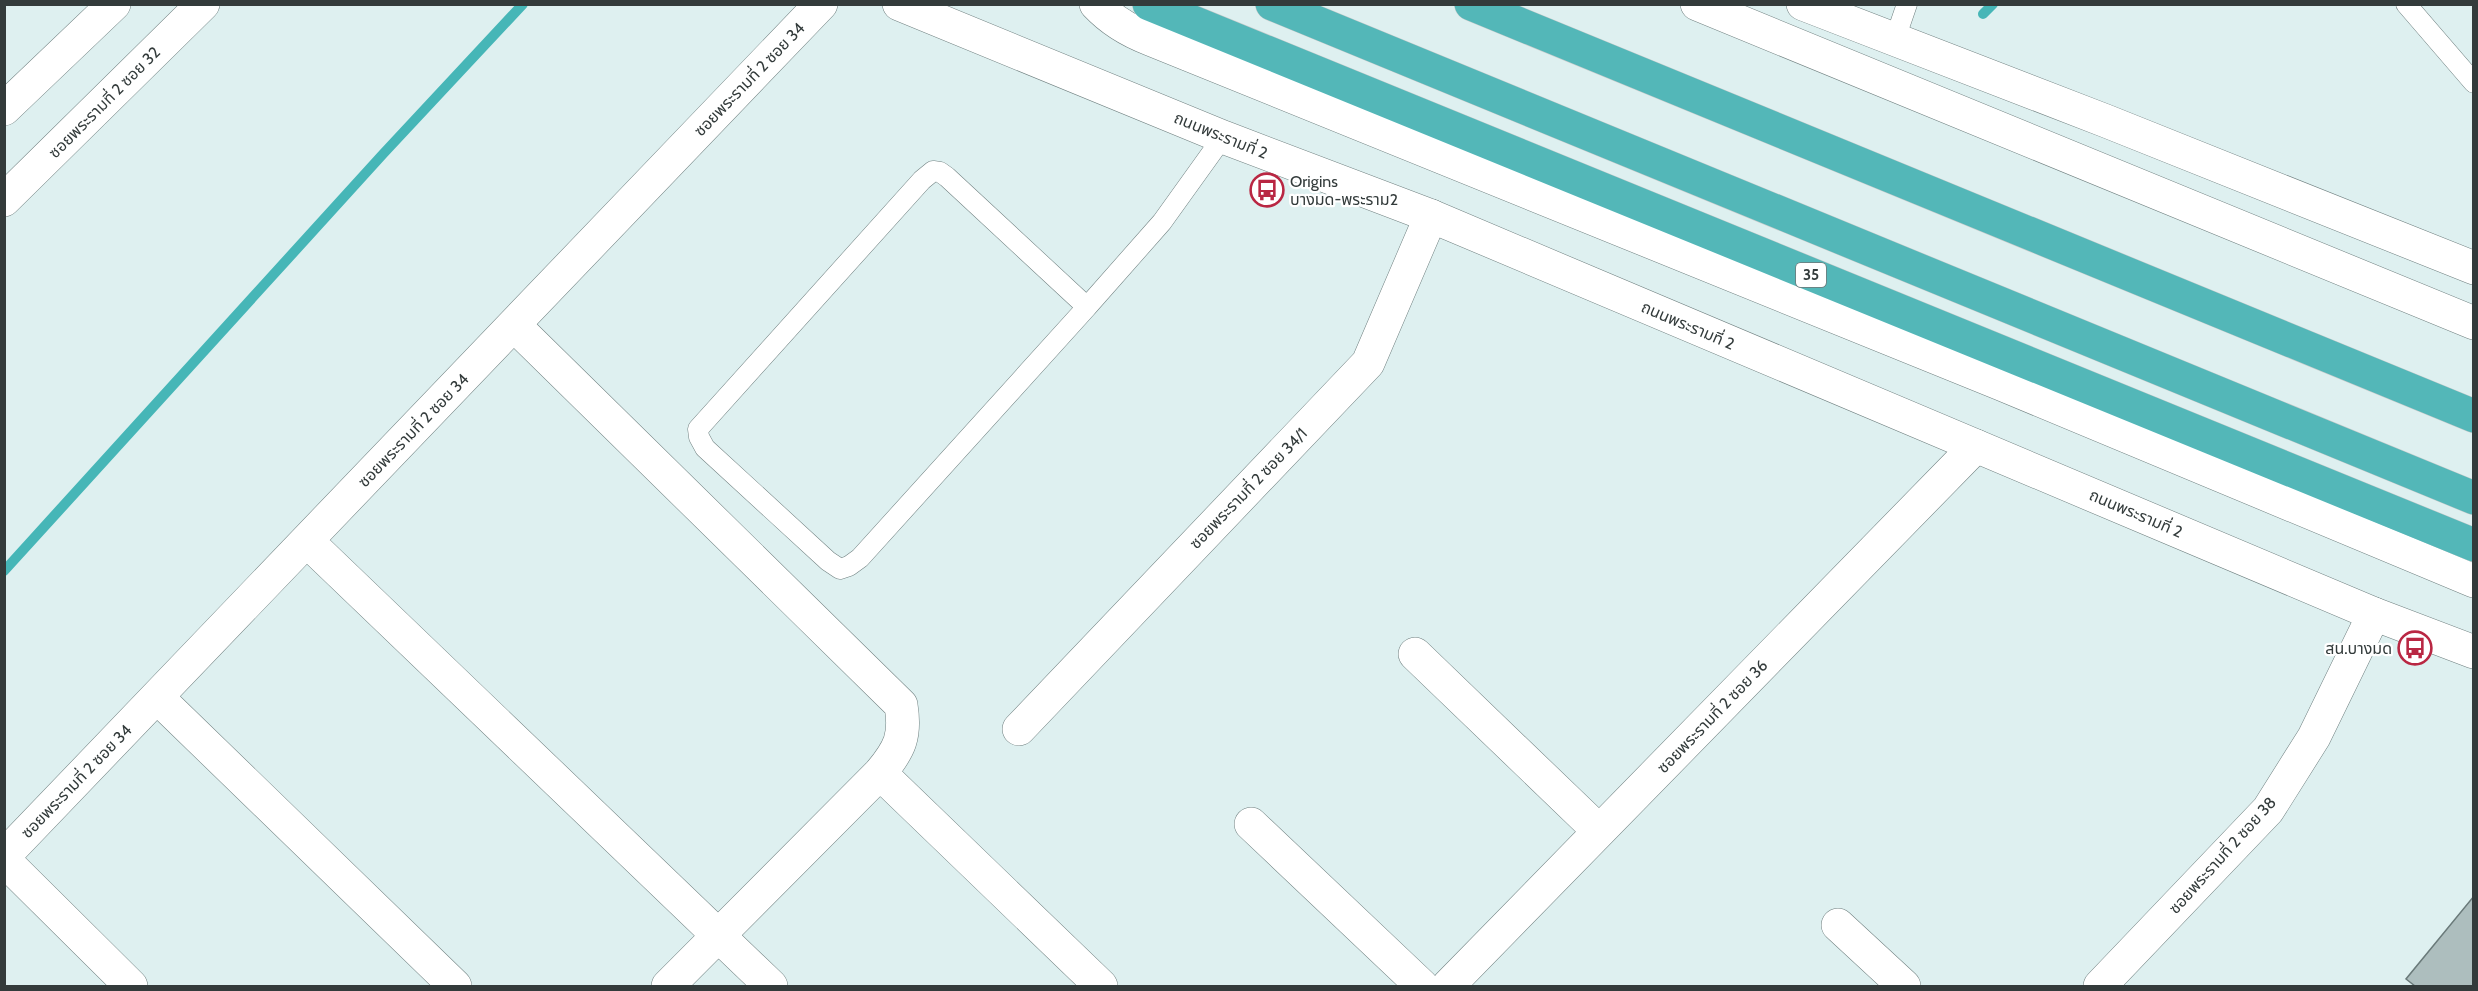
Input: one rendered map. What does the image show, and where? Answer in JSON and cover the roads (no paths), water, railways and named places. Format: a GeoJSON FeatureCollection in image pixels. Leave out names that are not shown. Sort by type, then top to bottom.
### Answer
{"type":"FeatureCollection","features":[{"type":"Feature","properties":{"kind":"highway","name":"35"},"geometry":{"type":"LineString","coordinates":[[1149,4],[2474,546]]}},
{"type":"Feature","properties":{"kind":"highway"},"geometry":{"type":"LineString","coordinates":[[1272,4],[2474,498]]}},
{"type":"Feature","properties":{"kind":"highway"},"geometry":{"type":"LineString","coordinates":[[1472,4],[2474,416]]}},
{"type":"Feature","properties":{"kind":"highway"},"geometry":{"type":"LineString","coordinates":[[1515,4],[2474,401]]}},
{"type":"Feature","properties":{"kind":"street"},"geometry":{"type":"LineString","coordinates":[[4,109],[114,4]]}},
{"type":"Feature","properties":{"kind":"street","name":"ซอยพระรามที่ 2 ซอย 32"},"geometry":{"type":"LineString","coordinates":[[4,200],[203,4]]}},
{"type":"Feature","properties":{"kind":"street","name":"ซอยพระรามที่ 2 ซอย 34"},"geometry":{"type":"LineString","coordinates":[[4,858],[821,4]]}},
{"type":"Feature","properties":{"kind":"street","name":"ถนนพระรามที่ 2"},"geometry":{"type":"LineString","coordinates":[[899,4],[1223,137],[1431,216],[2374,614],[2474,652]]}},
{"type":"Feature","properties":{"kind":"street"},"geometry":{"type":"LineString","coordinates":[[1096,4],[1105,14],[1126,29],[2001,384],[2474,581]]}},
{"type":"Feature","properties":{"kind":"street"},"geometry":{"type":"LineString","coordinates":[[1697,4],[2474,323]]}},
{"type":"Feature","properties":{"kind":"street"},"geometry":{"type":"LineString","coordinates":[[1803,4],[2116,125],[2474,268]]}},
{"type":"Feature","properties":{"kind":"street","name":"ซอยพระรามที่ 2 ซอย 34/1"},"geometry":{"type":"LineString","coordinates":[[1018,729],[1368,363],[1431,216]]}},
{"type":"Feature","properties":{"kind":"street"},"geometry":{"type":"LineString","coordinates":[[514,325],[901,705],[904,726],[898,752],[880,773],[668,987]]}},
{"type":"Feature","properties":{"kind":"street","name":"ซอยพระรามที่ 2 ซอย 36"},"geometry":{"type":"LineString","coordinates":[[1448,987],[1976,447]]}},
{"type":"Feature","properties":{"kind":"street"},"geometry":{"type":"LineString","coordinates":[[307,541],[771,987]]}},
{"type":"Feature","properties":{"kind":"street","name":"ซอยพระรามที่ 2 ซอย 38"},"geometry":{"type":"LineString","coordinates":[[2100,987],[2268,810],[2314,737],[2374,614]]}},
{"type":"Feature","properties":{"kind":"street"},"geometry":{"type":"LineString","coordinates":[[1415,654],[1599,831]]}},
{"type":"Feature","properties":{"kind":"street"},"geometry":{"type":"LineString","coordinates":[[157,697],[455,987]]}},
{"type":"Feature","properties":{"kind":"street"},"geometry":{"type":"LineString","coordinates":[[880,773],[1101,987]]}},
{"type":"Feature","properties":{"kind":"street"},"geometry":{"type":"LineString","coordinates":[[1251,824],[1422,987]]}},
{"type":"Feature","properties":{"kind":"street"},"geometry":{"type":"LineString","coordinates":[[4,858],[131,987]]}},
{"type":"Feature","properties":{"kind":"street"},"geometry":{"type":"LineString","coordinates":[[1838,925],[1904,987]]}},
{"type":"Feature","properties":{"kind":"lane"},"geometry":{"type":"LineString","coordinates":[[1895,39],[1907,4]]}},
{"type":"Feature","properties":{"kind":"lane"},"geometry":{"type":"LineString","coordinates":[[2406,4],[2474,83]]}},
{"type":"Feature","properties":{"kind":"lane"},"geometry":{"type":"LineString","coordinates":[[1087,307],[947,177],[940,172],[933,171],[922,180],[704,421],[698,429],[699,437],[705,448],[828,561],[840,569],[849,566],[860,558],[1087,307],[1162,222],[1223,137]]}},
{"type":"Feature","properties":{"kind":"waterway"},"geometry":{"type":"LineString","coordinates":[[4,571],[383,154],[523,4]]}},
{"type":"Feature","properties":{"kind":"waterway"},"geometry":{"type":"LineString","coordinates":[[1983,14],[1993,4]]}},
{"type":"Feature","properties":{"kind":"place","name":"Origins บางมด-พระราม2"},"geometry":{"type":"Point","coordinates":[1267,190]}},
{"type":"Feature","properties":{"kind":"place","name":"สน.บางมด"},"geometry":{"type":"Point","coordinates":[2415,648]}}]}
